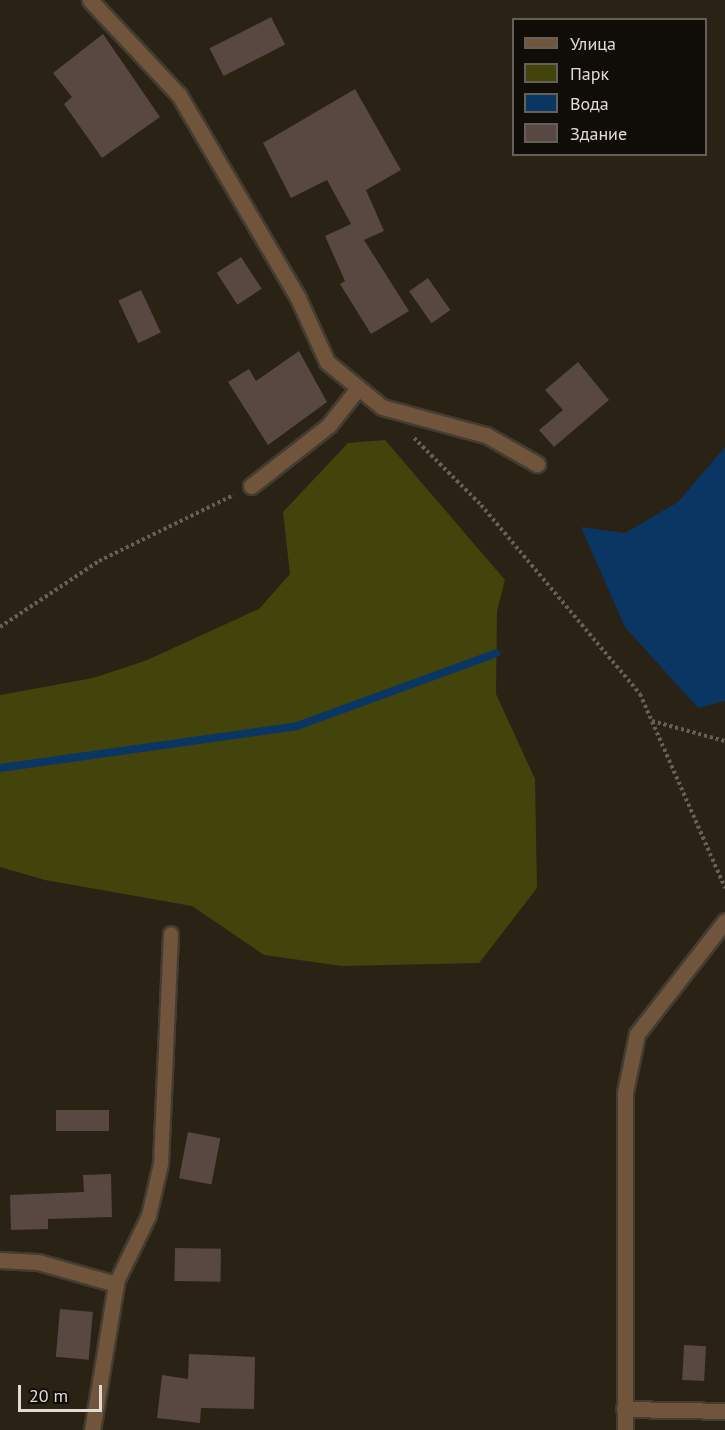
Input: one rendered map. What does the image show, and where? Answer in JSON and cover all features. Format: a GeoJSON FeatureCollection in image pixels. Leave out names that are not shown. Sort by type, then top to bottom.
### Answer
{"type":"FeatureCollection","features":[{"type":"Feature","properties":{"kind":"street"},"geometry":{"type":"LineString","coordinates":[[90,0],[179,96],[298,298],[327,362],[382,407],[486,435],[537,464]]}},
{"type":"Feature","properties":{"kind":"street"},"geometry":{"type":"LineString","coordinates":[[251,486],[329,425],[358,387]]}},
{"type":"Feature","properties":{"kind":"street"},"geometry":{"type":"LineString","coordinates":[[624,1430],[625,1092],[636,1034],[725,921]]}},
{"type":"Feature","properties":{"kind":"street"},"geometry":{"type":"LineString","coordinates":[[0,1260],[38,1262],[116,1284],[92,1430]]}},
{"type":"Feature","properties":{"kind":"street"},"geometry":{"type":"LineString","coordinates":[[624,1409],[725,1412]]}},
{"type":"Feature","properties":{"kind":"lane"},"geometry":{"type":"LineString","coordinates":[[116,1284],[149,1216],[161,1164],[171,934]]}},
{"type":"Feature","properties":{"kind":"path"},"geometry":{"type":"LineString","coordinates":[[382,407],[481,505],[640,694],[725,888]]}},
{"type":"Feature","properties":{"kind":"path"},"geometry":{"type":"LineString","coordinates":[[0,627],[99,561],[251,486]]}},
{"type":"Feature","properties":{"kind":"path"},"geometry":{"type":"LineString","coordinates":[[652,721],[725,741]]}},
{"type":"Feature","properties":{"kind":"green space"},"geometry":{"type":"Polygon","coordinates":[[[385,440],[505,580],[497,611],[496,694],[535,779],[537,888],[479,963],[342,966],[264,955],[192,906],[45,880],[0,867],[0,695],[93,678],[145,661],[259,609],[290,574],[283,512],[348,443],[385,440]]]}},
{"type":"Feature","properties":{"kind":"water"},"geometry":{"type":"Polygon","coordinates":[[[725,447],[725,701],[698,708],[625,627],[581,527],[625,533],[678,502],[725,447]]]}},
{"type":"Feature","properties":{"kind":"building"},"geometry":{"type":"Polygon","coordinates":[[[271,17],[285,45],[224,76],[210,48],[271,17]]]}},
{"type":"Feature","properties":{"kind":"building"},"geometry":{"type":"Polygon","coordinates":[[[103,34],[160,117],[102,158],[64,104],[72,97],[53,73],[103,34]]]}},
{"type":"Feature","properties":{"kind":"building"},"geometry":{"type":"Polygon","coordinates":[[[355,89],[401,170],[366,190],[384,231],[364,240],[409,311],[371,334],[340,284],[345,281],[325,236],[351,224],[327,180],[291,198],[263,143],[355,89]]]}},
{"type":"Feature","properties":{"kind":"building"},"geometry":{"type":"Polygon","coordinates":[[[241,257],[262,289],[237,305],[217,273],[241,257]]]}},
{"type":"Feature","properties":{"kind":"building"},"geometry":{"type":"Polygon","coordinates":[[[428,278],[450,310],[432,323],[409,291],[428,278]]]}},
{"type":"Feature","properties":{"kind":"building"},"geometry":{"type":"Polygon","coordinates":[[[141,290],[161,333],[138,343],[118,301],[141,290]]]}},
{"type":"Feature","properties":{"kind":"building"},"geometry":{"type":"Polygon","coordinates":[[[299,351],[327,402],[268,445],[228,382],[249,369],[256,381],[299,351]]]}},
{"type":"Feature","properties":{"kind":"building"},"geometry":{"type":"Polygon","coordinates":[[[578,362],[609,400],[554,447],[539,430],[563,410],[545,390],[578,362]]]}},
{"type":"Feature","properties":{"kind":"building"},"geometry":{"type":"Polygon","coordinates":[[[56,1110],[109,1110],[109,1131],[56,1131],[56,1110]]]}},
{"type":"Feature","properties":{"kind":"building"},"geometry":{"type":"Polygon","coordinates":[[[188,1132],[220,1138],[211,1184],[179,1178],[188,1132]]]}},
{"type":"Feature","properties":{"kind":"building"},"geometry":{"type":"Polygon","coordinates":[[[111,1174],[112,1217],[48,1219],[48,1229],[11,1230],[10,1195],[84,1192],[83,1175],[111,1174]]]}},
{"type":"Feature","properties":{"kind":"building"},"geometry":{"type":"Polygon","coordinates":[[[175,1248],[221,1249],[220,1282],[174,1281],[175,1248]]]}},
{"type":"Feature","properties":{"kind":"building"},"geometry":{"type":"Polygon","coordinates":[[[60,1309],[93,1312],[89,1360],[56,1357],[60,1309]]]}},
{"type":"Feature","properties":{"kind":"building"},"geometry":{"type":"Polygon","coordinates":[[[684,1345],[706,1346],[704,1381],[682,1380],[684,1345]]]}},
{"type":"Feature","properties":{"kind":"building"},"geometry":{"type":"Polygon","coordinates":[[[189,1354],[255,1357],[254,1409],[201,1408],[200,1423],[157,1418],[162,1375],[188,1379],[189,1354]]]}},
{"type":"Feature","properties":{"kind":"waterway"},"geometry":{"type":"LineString","coordinates":[[0,768],[297,726],[496,653]]}}]}
